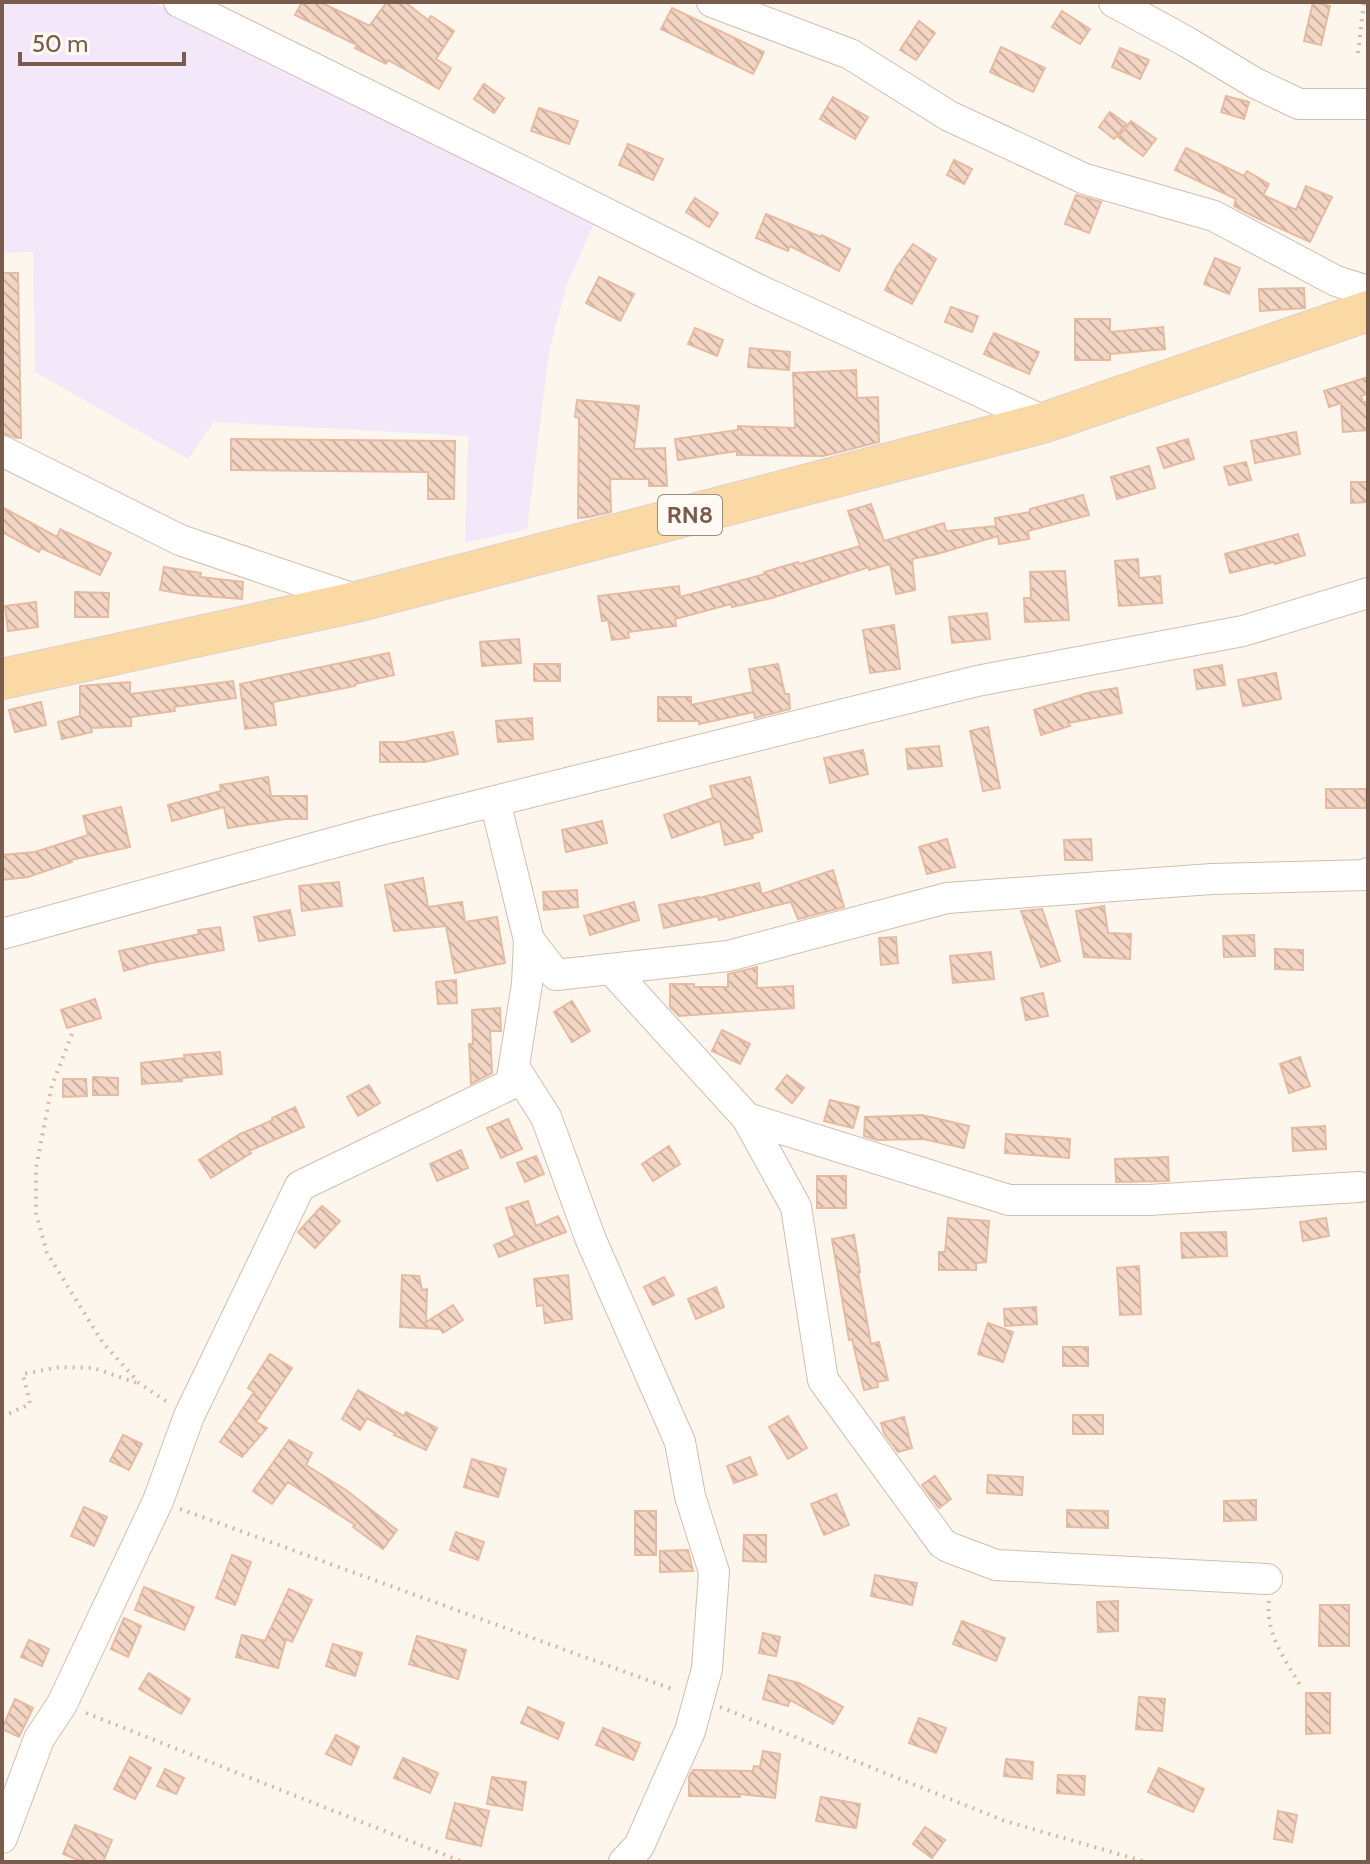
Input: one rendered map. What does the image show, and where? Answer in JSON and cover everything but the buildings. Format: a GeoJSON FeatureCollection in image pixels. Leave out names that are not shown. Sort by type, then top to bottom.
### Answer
{"type":"FeatureCollection","features":[{"type":"Feature","properties":{"kind":"main road","name":"RN8"},"geometry":{"type":"LineString","coordinates":[[2,679],[360,601],[1046,422],[1368,311]]}},
{"type":"Feature","properties":{"kind":"street"},"geometry":{"type":"LineString","coordinates":[[179,2],[759,290],[1046,422]]}},
{"type":"Feature","properties":{"kind":"street"},"geometry":{"type":"LineString","coordinates":[[712,2],[850,54],[949,116],[1085,179],[1214,216],[1336,281],[1368,291]]}},
{"type":"Feature","properties":{"kind":"street"},"geometry":{"type":"LineString","coordinates":[[1114,2],[1255,83],[1299,104],[1368,104]]}},
{"type":"Feature","properties":{"kind":"street"},"geometry":{"type":"LineString","coordinates":[[2,451],[180,540],[360,601]]}},
{"type":"Feature","properties":{"kind":"street"},"geometry":{"type":"LineString","coordinates":[[2,934],[376,831],[977,681],[1243,631],[1365,604]]}},
{"type":"Feature","properties":{"kind":"street"},"geometry":{"type":"LineString","coordinates":[[2,1838],[39,1739],[62,1704],[158,1501],[189,1416],[300,1186],[511,1084],[527,984],[529,940],[495,801]]}},
{"type":"Feature","properties":{"kind":"street"},"geometry":{"type":"LineString","coordinates":[[529,940],[556,975],[728,956],[947,898],[1212,879],[1368,873]]}},
{"type":"Feature","properties":{"kind":"street"},"geometry":{"type":"LineString","coordinates":[[611,969],[747,1118],[796,1207],[823,1380],[942,1543],[996,1565],[1267,1579]]}},
{"type":"Feature","properties":{"kind":"street"},"geometry":{"type":"LineString","coordinates":[[514,1067],[546,1117],[591,1240],[680,1442],[690,1496],[714,1572],[707,1669],[690,1731],[639,1846],[624,1862]]}},
{"type":"Feature","properties":{"kind":"street"},"geometry":{"type":"LineString","coordinates":[[747,1118],[1009,1200],[1149,1200],[1359,1187]]}},
{"type":"Feature","properties":{"kind":"path"},"geometry":{"type":"LineString","coordinates":[[1358,53],[1364,2]]}},
{"type":"Feature","properties":{"kind":"path"},"geometry":{"type":"LineString","coordinates":[[72,1034],[52,1085],[36,1168],[36,1213],[47,1253],[103,1343],[139,1383],[189,1416]]}},
{"type":"Feature","properties":{"kind":"path"},"geometry":{"type":"LineString","coordinates":[[2,1417],[30,1404],[23,1374],[60,1367],[94,1368],[139,1383]]}},
{"type":"Feature","properties":{"kind":"path"},"geometry":{"type":"LineString","coordinates":[[158,1501],[698,1698],[1005,1821],[1146,1862]]}},
{"type":"Feature","properties":{"kind":"path"},"geometry":{"type":"LineString","coordinates":[[1267,1579],[1267,1615],[1272,1635],[1301,1687]]}},
{"type":"Feature","properties":{"kind":"path"},"geometry":{"type":"LineString","coordinates":[[62,1704],[463,1862]]}},
{"type":"Feature","properties":{"kind":"shaded area"},"geometry":{"type":"Polygon","coordinates":[[[2,2],[152,2],[595,221],[566,287],[549,352],[527,529],[465,543],[468,436],[214,422],[188,459],[35,372],[33,252],[2,253],[2,2]]]}}]}
